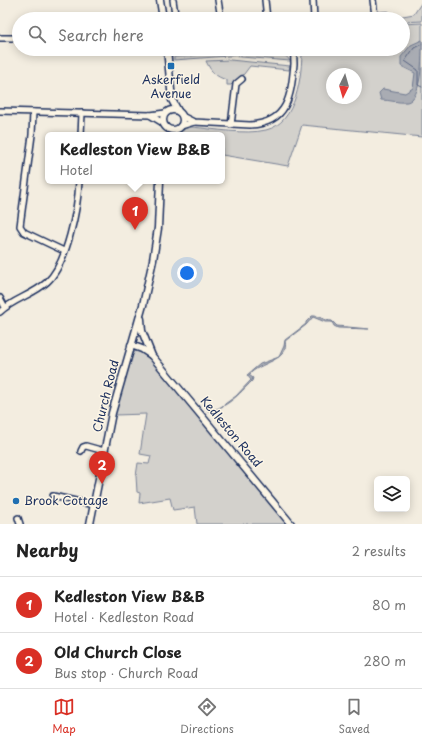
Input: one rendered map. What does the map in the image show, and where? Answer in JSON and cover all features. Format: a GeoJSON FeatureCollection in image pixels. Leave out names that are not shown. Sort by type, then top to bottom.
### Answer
{"type":"FeatureCollection","features":[{"type":"Feature","properties":{"kind":"street"},"geometry":{"type":"LineString","coordinates":[[160,0],[162,12]]}},
{"type":"Feature","properties":{"kind":"street"},"geometry":{"type":"LineString","coordinates":[[173,0],[174,12]]}},
{"type":"Feature","properties":{"kind":"street"},"geometry":{"type":"LineString","coordinates":[[218,0],[220,12]]}},
{"type":"Feature","properties":{"kind":"street"},"geometry":{"type":"LineString","coordinates":[[265,0],[266,12]]}},
{"type":"Feature","properties":{"kind":"street"},"geometry":{"type":"LineString","coordinates":[[313,0],[314,12]]}},
{"type":"Feature","properties":{"kind":"street"},"geometry":{"type":"LineString","coordinates":[[373,0],[374,12]]}},
{"type":"Feature","properties":{"kind":"street"},"geometry":{"type":"LineString","coordinates":[[0,38],[12,38]]}},
{"type":"Feature","properties":{"kind":"street"},"geometry":{"type":"LineString","coordinates":[[168,56],[172,100],[183,122],[176,130]]}},
{"type":"Feature","properties":{"kind":"street"},"geometry":{"type":"LineString","coordinates":[[0,112],[150,115],[166,113],[171,110],[194,122],[260,125],[281,114],[290,94],[293,56]]}},
{"type":"Feature","properties":{"kind":"street"},"geometry":{"type":"LineString","coordinates":[[231,124],[236,84],[242,80]]}},
{"type":"Feature","properties":{"kind":"street"},"geometry":{"type":"LineString","coordinates":[[227,88],[235,89]]}},
{"type":"Feature","properties":{"kind":"street"},"geometry":{"type":"LineString","coordinates":[[165,132],[164,125],[166,113],[172,100]]}},
{"type":"Feature","properties":{"kind":"street"},"geometry":{"type":"LineString","coordinates":[[33,112],[30,149],[20,226],[24,232],[64,251]]}},
{"type":"Feature","properties":{"kind":"street"},"geometry":{"type":"LineString","coordinates":[[81,132],[82,113]]}},
{"type":"Feature","properties":{"kind":"street"},"geometry":{"type":"LineString","coordinates":[[150,115],[164,125],[176,130],[194,122]]}},
{"type":"Feature","properties":{"kind":"street"},"geometry":{"type":"LineString","coordinates":[[0,312],[5,307],[47,282],[54,274],[64,251],[74,221],[79,184]]}},
{"type":"Feature","properties":{"kind":"street","name":"Kedleston Road"},"geometry":{"type":"LineString","coordinates":[[160,184],[156,245],[141,313],[131,343],[142,348],[152,356],[291,524]]}},
{"type":"Feature","properties":{"kind":"street"},"geometry":{"type":"LineString","coordinates":[[0,298],[5,307]]}},
{"type":"Feature","properties":{"kind":"street","name":"Kedleston Road"},"geometry":{"type":"LineString","coordinates":[[141,313],[141,326],[152,356]]}},
{"type":"Feature","properties":{"kind":"street"},"geometry":{"type":"LineString","coordinates":[[131,343],[147,344]]}},
{"type":"Feature","properties":{"kind":"street","name":"Church Road"},"geometry":{"type":"LineString","coordinates":[[90,524],[104,451],[131,343]]}},
{"type":"Feature","properties":{"kind":"street"},"geometry":{"type":"LineString","coordinates":[[81,451],[83,447],[86,446],[104,451]]}},
{"type":"Feature","properties":{"kind":"street"},"geometry":{"type":"LineString","coordinates":[[53,496],[94,506]]}},
{"type":"Feature","properties":{"kind":"street"},"geometry":{"type":"LineString","coordinates":[[18,518],[20,524]]}},
{"type":"Feature","properties":{"kind":"shaded area"},"geometry":{"type":"Polygon","coordinates":[[[422,2],[422,21],[410,22],[410,15],[414,14],[422,2]]]}},
{"type":"Feature","properties":{"kind":"shaded area"},"geometry":{"type":"Polygon","coordinates":[[[422,23],[422,137],[302,125],[288,166],[225,156],[225,132],[181,132],[186,128],[192,127],[249,132],[266,130],[276,126],[285,118],[291,108],[296,97],[301,72],[302,56],[410,56],[410,24],[422,23]]]}},
{"type":"Feature","properties":{"kind":"shaded area"},"geometry":{"type":"Polygon","coordinates":[[[191,56],[229,56],[174,60],[174,57],[191,56]]]}},
{"type":"Feature","properties":{"kind":"shaded area"},"geometry":{"type":"Polygon","coordinates":[[[229,56],[286,56],[290,61],[229,56]]]}},
{"type":"Feature","properties":{"kind":"shaded area"},"geometry":{"type":"Polygon","coordinates":[[[230,60],[290,66],[289,70],[250,66],[244,74],[231,85],[227,85],[227,80],[214,74],[206,61],[230,60]]]}},
{"type":"Feature","properties":{"kind":"shaded area"},"geometry":{"type":"Polygon","coordinates":[[[136,350],[140,350],[150,356],[288,524],[197,524],[195,507],[173,510],[170,498],[139,503],[140,493],[137,492],[136,476],[138,463],[149,464],[151,456],[140,454],[146,414],[115,415],[130,359],[136,350]]]}},
{"type":"Feature","properties":{"kind":"water"},"geometry":{"type":"Polygon","coordinates":[[[422,40],[420,76],[416,93],[412,99],[407,102],[381,100],[379,93],[383,89],[405,93],[413,88],[415,73],[401,66],[401,57],[410,56],[411,45],[422,40]]]}},
{"type":"Feature","properties":{"kind":"water"},"geometry":{"type":"Polygon","coordinates":[[[312,316],[317,316],[332,321],[337,326],[369,329],[338,328],[334,326],[332,322],[325,322],[313,317],[306,325],[285,341],[283,353],[279,356],[285,340],[306,324],[312,316]]]}},
{"type":"Feature","properties":{"kind":"water"},"geometry":{"type":"Polygon","coordinates":[[[278,357],[249,375],[253,378],[252,381],[232,400],[220,408],[236,396],[251,380],[247,375],[260,364],[278,357]]]}},
{"type":"Feature","properties":{"kind":"place","name":"Askerfield Avenue"},"geometry":{"type":"Point","coordinates":[171,66]}},
{"type":"Feature","properties":{"kind":"place","name":"Kedleston View B&B"},"geometry":{"type":"Point","coordinates":[135,230]}},
{"type":"Feature","properties":{"kind":"place","name":"Old Church Close"},"geometry":{"type":"Point","coordinates":[102,484]}},
{"type":"Feature","properties":{"kind":"place","name":"Brook Cottage"},"geometry":{"type":"Point","coordinates":[16,501]}}]}
